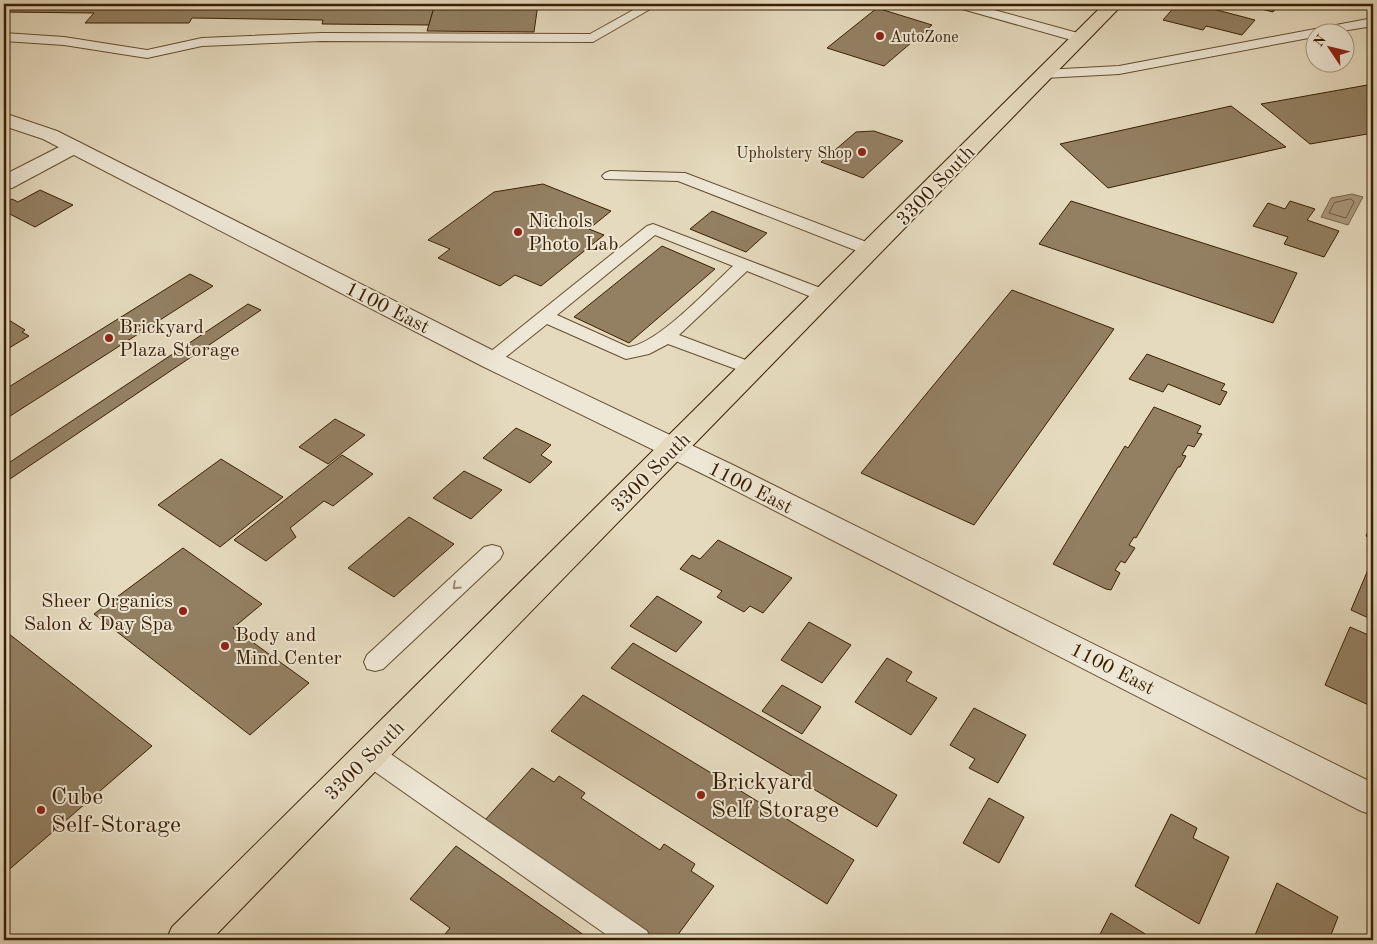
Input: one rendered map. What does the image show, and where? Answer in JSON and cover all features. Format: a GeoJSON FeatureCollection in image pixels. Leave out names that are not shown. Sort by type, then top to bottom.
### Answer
{"type":"FeatureCollection","features":[{"type":"Feature","properties":{"kind":"main road","name":"3300 South"},"geometry":{"type":"LineString","coordinates":[[185,940],[1114,4]]}},
{"type":"Feature","properties":{"kind":"street","name":"1100 East"},"geometry":{"type":"LineString","coordinates":[[4,119],[50,135],[491,360],[673,448],[1373,800]]}},
{"type":"Feature","properties":{"kind":"street"},"geometry":{"type":"LineString","coordinates":[[4,182],[74,147]]}},
{"type":"Feature","properties":{"kind":"lane"},"geometry":{"type":"LineString","coordinates":[[4,37],[64,41],[147,54],[202,42],[321,37],[593,38],[653,4]]}},
{"type":"Feature","properties":{"kind":"lane"},"geometry":{"type":"LineString","coordinates":[[959,4],[1080,38]]}},
{"type":"Feature","properties":{"kind":"lane"},"geometry":{"type":"LineString","coordinates":[[1354,26],[1373,22]]}},
{"type":"Feature","properties":{"kind":"lane"},"geometry":{"type":"LineString","coordinates":[[1044,74],[1119,70],[1304,35]]}},
{"type":"Feature","properties":{"kind":"lane"},"geometry":{"type":"LineString","coordinates":[[610,176],[680,176],[871,250]]}},
{"type":"Feature","properties":{"kind":"lane"},"geometry":{"type":"LineString","coordinates":[[491,360],[654,229],[825,296]]}},
{"type":"Feature","properties":{"kind":"lane"},"geometry":{"type":"LineString","coordinates":[[544,316],[626,353],[635,353],[647,349],[666,337],[744,265]]}},
{"type":"Feature","properties":{"kind":"lane"},"geometry":{"type":"LineString","coordinates":[[666,337],[752,369]]}},
{"type":"Feature","properties":{"kind":"lane"},"geometry":{"type":"LineString","coordinates":[[375,662],[492,553]]}},
{"type":"Feature","properties":{"kind":"lane"},"geometry":{"type":"LineString","coordinates":[[370,754],[637,940]]}},
{"type":"Feature","properties":{"kind":"water"},"geometry":{"type":"Polygon","coordinates":[[[1352,194],[1363,197],[1348,225],[1321,217],[1331,198],[1352,194]]]}},
{"type":"Feature","properties":{"kind":"building"},"geometry":{"type":"Polygon","coordinates":[[[4,4],[435,4],[429,25],[322,24],[323,20],[192,18],[189,23],[85,23],[94,13],[4,12],[4,4]]]}},
{"type":"Feature","properties":{"kind":"building"},"geometry":{"type":"Polygon","coordinates":[[[435,4],[538,4],[534,32],[427,31],[435,4]]]}},
{"type":"Feature","properties":{"kind":"building"},"geometry":{"type":"Polygon","coordinates":[[[1011,4],[1036,4],[1030,9],[1011,4]]]}},
{"type":"Feature","properties":{"kind":"building"},"geometry":{"type":"Polygon","coordinates":[[[1177,4],[1194,4],[1255,20],[1242,35],[1206,26],[1203,30],[1163,20],[1177,4]]]}},
{"type":"Feature","properties":{"kind":"building"},"geometry":{"type":"Polygon","coordinates":[[[1242,4],[1279,4],[1273,12],[1242,4]]]}},
{"type":"Feature","properties":{"kind":"building","name":"AutoZone"},"geometry":{"type":"Polygon","coordinates":[[[877,8],[932,25],[884,66],[827,48],[877,8]]]}},
{"type":"Feature","properties":{"kind":"building"},"geometry":{"type":"Polygon","coordinates":[[[1373,84],[1373,133],[1310,144],[1261,104],[1373,84]]]}},
{"type":"Feature","properties":{"kind":"building"},"geometry":{"type":"Polygon","coordinates":[[[1231,106],[1286,147],[1108,188],[1060,144],[1231,106]]]}},
{"type":"Feature","properties":{"kind":"building","name":"Upholstery Shop"},"geometry":{"type":"Polygon","coordinates":[[[874,131],[903,141],[863,178],[821,162],[856,132],[874,131]]]}},
{"type":"Feature","properties":{"kind":"building","name":"Nichols Photo Lab"},"geometry":{"type":"Polygon","coordinates":[[[543,184],[611,211],[589,229],[604,235],[541,286],[515,275],[500,286],[438,258],[450,249],[428,240],[494,192],[543,184]]]}},
{"type":"Feature","properties":{"kind":"building"},"geometry":{"type":"Polygon","coordinates":[[[40,190],[73,205],[35,227],[4,211],[4,203],[12,199],[18,202],[40,190]]]}},
{"type":"Feature","properties":{"kind":"building"},"geometry":{"type":"Polygon","coordinates":[[[1071,201],[1297,273],[1273,323],[1039,244],[1071,201]]]}},
{"type":"Feature","properties":{"kind":"building"},"geometry":{"type":"Polygon","coordinates":[[[1290,201],[1315,209],[1307,220],[1339,231],[1324,257],[1284,244],[1288,237],[1253,226],[1268,203],[1285,209],[1290,201]]]}},
{"type":"Feature","properties":{"kind":"building"},"geometry":{"type":"Polygon","coordinates":[[[712,211],[767,233],[746,252],[690,229],[712,211]]]}},
{"type":"Feature","properties":{"kind":"building"},"geometry":{"type":"Polygon","coordinates":[[[662,246],[715,269],[629,343],[574,317],[662,246]]]}},
{"type":"Feature","properties":{"kind":"building","name":"Brickyard Plaza Storage"},"geometry":{"type":"Polygon","coordinates":[[[190,274],[213,286],[4,420],[4,390],[190,274]]]}},
{"type":"Feature","properties":{"kind":"building"},"geometry":{"type":"Polygon","coordinates":[[[1012,290],[1114,329],[974,525],[861,473],[1012,290]]]}},
{"type":"Feature","properties":{"kind":"building","name":"Brickyard Plaza Storage"},"geometry":{"type":"Polygon","coordinates":[[[248,304],[261,310],[4,483],[4,466],[248,304]]]}},
{"type":"Feature","properties":{"kind":"building"},"geometry":{"type":"Polygon","coordinates":[[[4,317],[25,330],[22,332],[29,336],[4,351],[4,317]]]}},
{"type":"Feature","properties":{"kind":"building"},"geometry":{"type":"Polygon","coordinates":[[[1147,354],[1225,384],[1221,390],[1227,392],[1220,405],[1168,384],[1163,392],[1129,379],[1147,354]]]}},
{"type":"Feature","properties":{"kind":"building"},"geometry":{"type":"Polygon","coordinates":[[[1154,407],[1201,426],[1197,433],[1202,434],[1194,447],[1188,445],[1182,455],[1186,456],[1180,467],[1178,467],[1136,538],[1134,537],[1129,545],[1135,548],[1125,563],[1121,561],[1115,570],[1120,573],[1111,590],[1106,589],[1053,564],[1125,446],[1128,448],[1154,407]]]}},
{"type":"Feature","properties":{"kind":"building"},"geometry":{"type":"Polygon","coordinates":[[[335,419],[365,435],[328,464],[299,447],[335,419]]]}},
{"type":"Feature","properties":{"kind":"building"},"geometry":{"type":"Polygon","coordinates":[[[516,428],[551,445],[541,455],[552,462],[530,483],[483,458],[516,428]]]}},
{"type":"Feature","properties":{"kind":"building"},"geometry":{"type":"Polygon","coordinates":[[[342,455],[373,474],[333,506],[324,501],[290,528],[296,537],[266,561],[234,540],[342,455]]]}},
{"type":"Feature","properties":{"kind":"building"},"geometry":{"type":"Polygon","coordinates":[[[221,459],[283,497],[220,547],[158,505],[221,459]]]}},
{"type":"Feature","properties":{"kind":"building"},"geometry":{"type":"Polygon","coordinates":[[[464,471],[502,490],[471,519],[433,498],[464,471]]]}},
{"type":"Feature","properties":{"kind":"building"},"geometry":{"type":"Polygon","coordinates":[[[409,517],[454,544],[394,597],[348,568],[409,517]]]}},
{"type":"Feature","properties":{"kind":"building"},"geometry":{"type":"Polygon","coordinates":[[[1373,520],[1373,539],[1366,536],[1373,520]]]}},
{"type":"Feature","properties":{"kind":"building"},"geometry":{"type":"Polygon","coordinates":[[[718,540],[792,578],[763,613],[750,606],[744,612],[717,597],[722,591],[680,569],[692,555],[700,559],[718,540]]]}},
{"type":"Feature","properties":{"kind":"building"},"geometry":{"type":"Polygon","coordinates":[[[183,548],[262,604],[233,628],[309,683],[250,735],[94,614],[183,548]]]}},
{"type":"Feature","properties":{"kind":"building"},"geometry":{"type":"Polygon","coordinates":[[[1373,558],[1373,620],[1351,610],[1373,558]]]}},
{"type":"Feature","properties":{"kind":"building"},"geometry":{"type":"Polygon","coordinates":[[[657,596],[702,622],[676,652],[630,626],[657,596]]]}},
{"type":"Feature","properties":{"kind":"building"},"geometry":{"type":"Polygon","coordinates":[[[809,622],[851,645],[822,683],[781,660],[809,622]]]}},
{"type":"Feature","properties":{"kind":"building"},"geometry":{"type":"Polygon","coordinates":[[[1350,627],[1373,637],[1373,707],[1325,685],[1350,627]]]}},
{"type":"Feature","properties":{"kind":"building","name":"Cube Self-Storage"},"geometry":{"type":"Polygon","coordinates":[[[4,630],[152,746],[4,874],[4,630]]]}},
{"type":"Feature","properties":{"kind":"building","name":"Brickyard Self Storage"},"geometry":{"type":"Polygon","coordinates":[[[633,643],[897,795],[877,827],[611,668],[633,643]]]}},
{"type":"Feature","properties":{"kind":"building"},"geometry":{"type":"Polygon","coordinates":[[[887,658],[912,672],[906,681],[937,698],[911,735],[855,702],[887,658]]]}},
{"type":"Feature","properties":{"kind":"building"},"geometry":{"type":"Polygon","coordinates":[[[782,685],[821,707],[802,734],[762,711],[782,685]]]}},
{"type":"Feature","properties":{"kind":"building","name":"Brickyard Self Storage"},"geometry":{"type":"Polygon","coordinates":[[[583,695],[854,860],[827,904],[551,731],[583,695]]]}},
{"type":"Feature","properties":{"kind":"building"},"geometry":{"type":"Polygon","coordinates":[[[974,708],[1026,735],[998,783],[969,768],[975,759],[950,745],[974,708]]]}},
{"type":"Feature","properties":{"kind":"building"},"geometry":{"type":"Polygon","coordinates":[[[532,768],[554,782],[559,776],[585,793],[581,798],[660,850],[664,844],[695,864],[691,871],[714,886],[674,940],[656,940],[485,820],[532,768]]]}},
{"type":"Feature","properties":{"kind":"building"},"geometry":{"type":"Polygon","coordinates":[[[989,798],[1024,817],[999,863],[963,843],[989,798]]]}},
{"type":"Feature","properties":{"kind":"building"},"geometry":{"type":"Polygon","coordinates":[[[1171,814],[1197,828],[1193,838],[1229,857],[1199,924],[1135,886],[1171,814]]]}},
{"type":"Feature","properties":{"kind":"building"},"geometry":{"type":"Polygon","coordinates":[[[456,846],[591,940],[440,940],[450,928],[410,899],[456,846]]]}},
{"type":"Feature","properties":{"kind":"building"},"geometry":{"type":"Polygon","coordinates":[[[1277,883],[1338,917],[1329,940],[1253,940],[1277,883]]]}},
{"type":"Feature","properties":{"kind":"building"},"geometry":{"type":"Polygon","coordinates":[[[1111,913],[1155,940],[1097,940],[1111,913]]]}},
{"type":"Feature","properties":{"kind":"place","name":"AutoZone"},"geometry":{"type":"Point","coordinates":[880,36]}},
{"type":"Feature","properties":{"kind":"place","name":"Upholstery Shop"},"geometry":{"type":"Point","coordinates":[862,152]}},
{"type":"Feature","properties":{"kind":"place","name":"Nichols Photo Lab"},"geometry":{"type":"Point","coordinates":[518,232]}},
{"type":"Feature","properties":{"kind":"place","name":"Brickyard Plaza Storage"},"geometry":{"type":"Point","coordinates":[109,338]}},
{"type":"Feature","properties":{"kind":"place","name":"Sheer Organics Salon & Day Spa"},"geometry":{"type":"Point","coordinates":[183,611]}},
{"type":"Feature","properties":{"kind":"place","name":"Body and Mind Center"},"geometry":{"type":"Point","coordinates":[225,646]}},
{"type":"Feature","properties":{"kind":"place","name":"Brickyard Self Storage"},"geometry":{"type":"Point","coordinates":[701,795]}},
{"type":"Feature","properties":{"kind":"place","name":"Cube Self-Storage"},"geometry":{"type":"Point","coordinates":[41,810]}}]}
